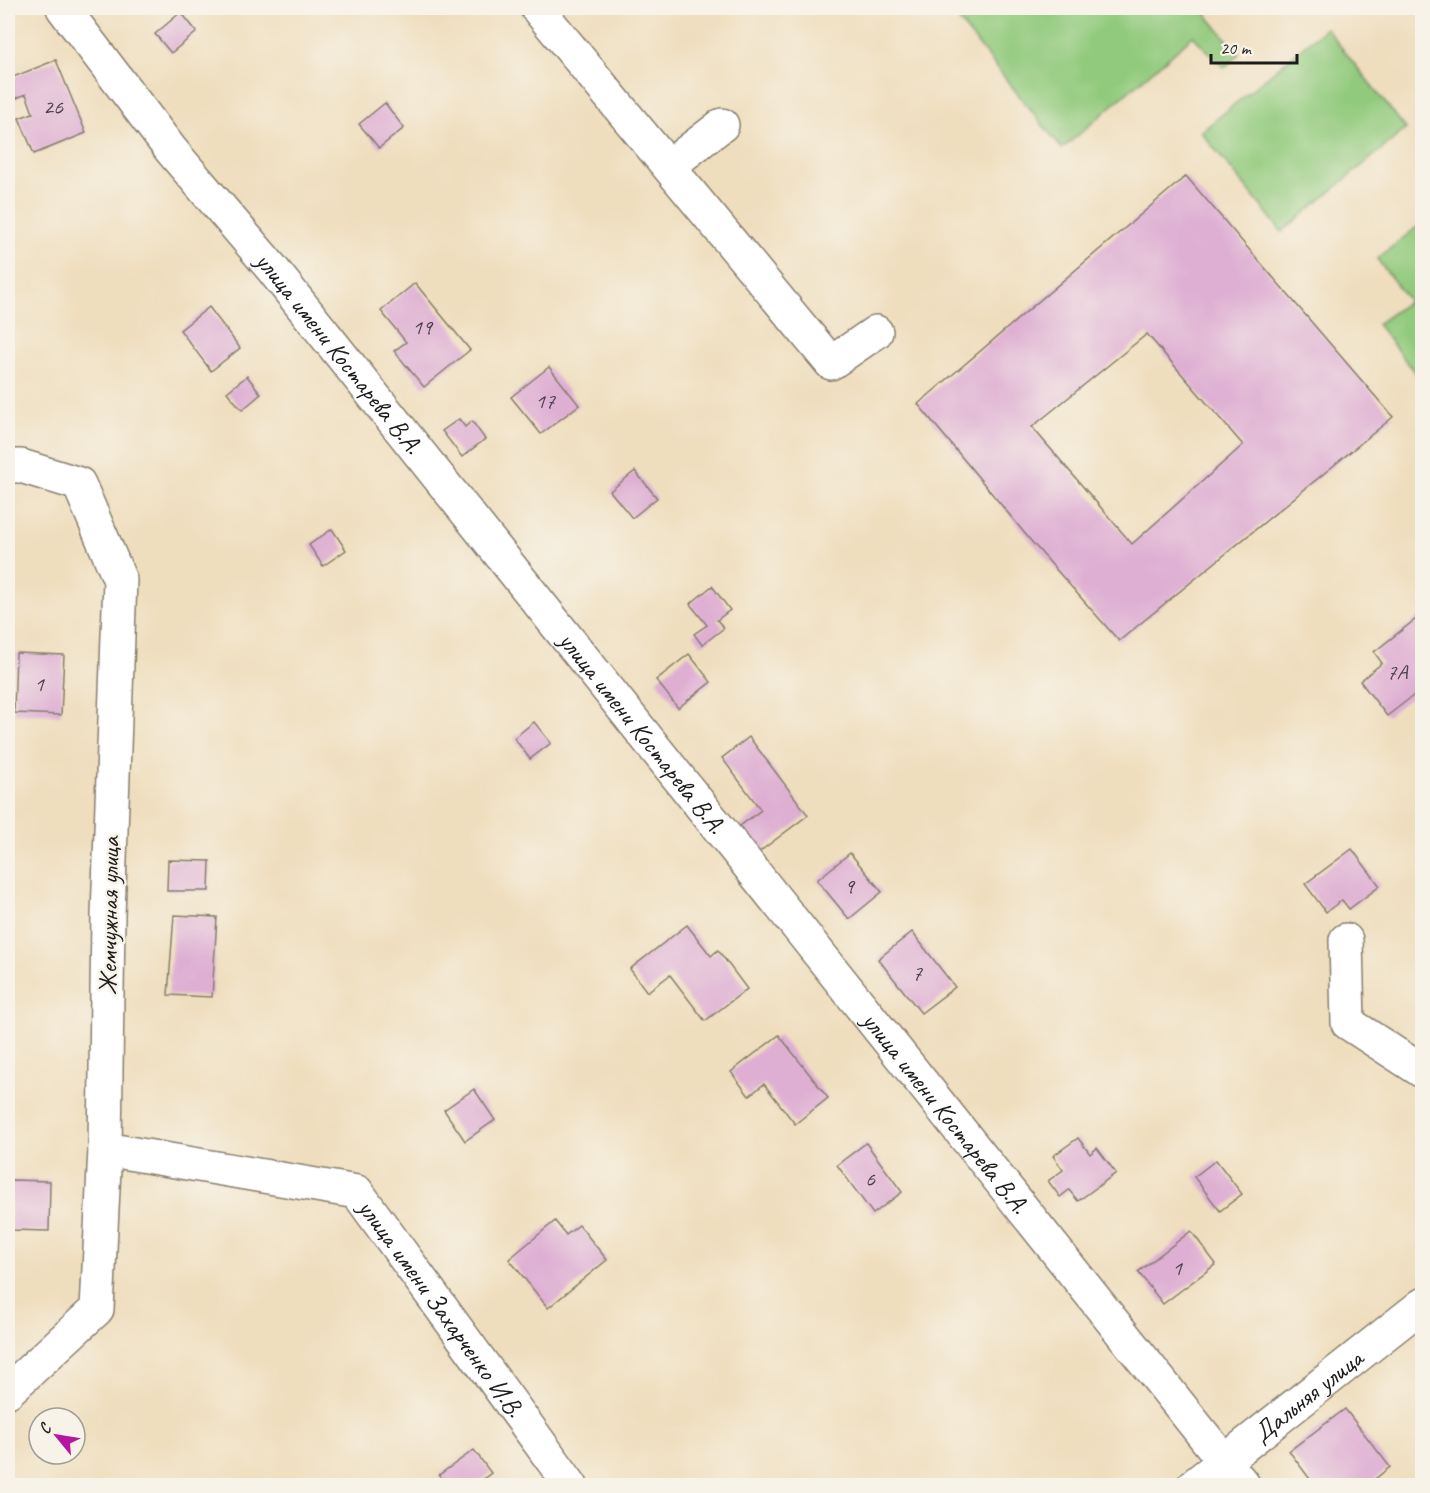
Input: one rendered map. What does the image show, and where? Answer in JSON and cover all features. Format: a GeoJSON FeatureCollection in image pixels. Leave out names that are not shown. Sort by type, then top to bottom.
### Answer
{"type":"FeatureCollection","features":[{"type":"Feature","properties":{"kind":"street","name":"улица имени Костарева В.А."},"geometry":{"type":"LineString","coordinates":[[63,8],[171,150],[270,266],[1244,1485]]}},
{"type":"Feature","properties":{"kind":"street"},"geometry":{"type":"LineString","coordinates":[[537,8],[831,363],[876,332]]}},
{"type":"Feature","properties":{"kind":"street"},"geometry":{"type":"LineString","coordinates":[[669,166],[722,125]]}},
{"type":"Feature","properties":{"kind":"street","name":"Жемчужная улица"},"geometry":{"type":"LineString","coordinates":[[8,466],[21,466],[79,483],[120,580],[109,903],[105,1149],[97,1309],[8,1391]]}},
{"type":"Feature","properties":{"kind":"street"},"geometry":{"type":"LineString","coordinates":[[1347,940],[1348,1023],[1422,1071]]}},
{"type":"Feature","properties":{"kind":"street","name":"улица имени Захарченко И.В."},"geometry":{"type":"LineString","coordinates":[[105,1149],[357,1192],[571,1485]]}},
{"type":"Feature","properties":{"kind":"street","name":"Дальняя улица"},"geometry":{"type":"LineString","coordinates":[[1192,1485],[1422,1305]]}},
{"type":"Feature","properties":{"kind":"green space"},"geometry":{"type":"Polygon","coordinates":[[[949,8],[1201,8],[1239,54],[1224,68],[1193,36],[1062,149],[949,8]]]}},
{"type":"Feature","properties":{"kind":"green space"},"geometry":{"type":"Polygon","coordinates":[[[1326,28],[1406,129],[1282,232],[1201,132],[1326,28]]]}},
{"type":"Feature","properties":{"kind":"green space"},"geometry":{"type":"Polygon","coordinates":[[[1422,223],[1422,382],[1377,324],[1409,301],[1377,259],[1422,223]]]}},
{"type":"Feature","properties":{"kind":"building"},"geometry":{"type":"Polygon","coordinates":[[[181,12],[197,32],[171,53],[155,34],[181,12]]]}},
{"type":"Feature","properties":{"kind":"building"},"geometry":{"type":"Polygon","coordinates":[[[56,60],[86,133],[34,154],[19,118],[33,113],[26,94],[10,101],[8,79],[56,60]]]}},
{"type":"Feature","properties":{"kind":"building"},"geometry":{"type":"Polygon","coordinates":[[[385,103],[404,128],[379,148],[359,124],[385,103]]]}},
{"type":"Feature","properties":{"kind":"building"},"geometry":{"type":"Polygon","coordinates":[[[1186,176],[1393,417],[1119,641],[1031,541],[918,404],[1186,176]],[[1147,334],[1032,427],[1132,544],[1243,445],[1147,334]]]}},
{"type":"Feature","properties":{"kind":"building"},"geometry":{"type":"Polygon","coordinates":[[[415,283],[470,350],[424,387],[394,351],[406,342],[381,311],[415,283]]]}},
{"type":"Feature","properties":{"kind":"building"},"geometry":{"type":"Polygon","coordinates":[[[209,307],[240,348],[211,371],[180,330],[209,307]]]}},
{"type":"Feature","properties":{"kind":"building"},"geometry":{"type":"Polygon","coordinates":[[[549,367],[579,405],[541,434],[511,397],[549,367]]]}},
{"type":"Feature","properties":{"kind":"building"},"geometry":{"type":"Polygon","coordinates":[[[247,376],[261,394],[242,410],[227,392],[247,376]]]}},
{"type":"Feature","properties":{"kind":"building"},"geometry":{"type":"Polygon","coordinates":[[[459,419],[465,427],[472,421],[485,439],[462,457],[442,431],[459,419]]]}},
{"type":"Feature","properties":{"kind":"building"},"geometry":{"type":"Polygon","coordinates":[[[635,471],[657,498],[632,518],[610,491],[635,471]]]}},
{"type":"Feature","properties":{"kind":"building"},"geometry":{"type":"Polygon","coordinates":[[[332,529],[346,550],[323,566],[309,545],[332,529]]]}},
{"type":"Feature","properties":{"kind":"building"},"geometry":{"type":"Polygon","coordinates":[[[712,586],[730,610],[717,620],[724,628],[702,645],[694,634],[707,625],[690,604],[712,586]]]}},
{"type":"Feature","properties":{"kind":"building"},"geometry":{"type":"Polygon","coordinates":[[[1421,615],[1422,689],[1387,716],[1360,681],[1382,663],[1374,652],[1421,615]]]}},
{"type":"Feature","properties":{"kind":"building"},"geometry":{"type":"Polygon","coordinates":[[[16,653],[64,655],[61,715],[14,713],[16,653]]]}},
{"type":"Feature","properties":{"kind":"building"},"geometry":{"type":"Polygon","coordinates":[[[689,654],[711,682],[678,708],[656,680],[689,654]]]}},
{"type":"Feature","properties":{"kind":"building"},"geometry":{"type":"Polygon","coordinates":[[[534,722],[551,743],[530,759],[514,738],[534,722]]]}},
{"type":"Feature","properties":{"kind":"building"},"geometry":{"type":"Polygon","coordinates":[[[749,737],[808,815],[759,852],[740,826],[761,810],[722,758],[749,737]]]}},
{"type":"Feature","properties":{"kind":"building"},"geometry":{"type":"Polygon","coordinates":[[[1352,849],[1380,886],[1349,909],[1342,900],[1326,912],[1305,884],[1352,849]]]}},
{"type":"Feature","properties":{"kind":"building"},"geometry":{"type":"Polygon","coordinates":[[[850,853],[882,892],[849,919],[817,880],[850,853]]]}},
{"type":"Feature","properties":{"kind":"building"},"geometry":{"type":"Polygon","coordinates":[[[168,860],[210,861],[209,891],[167,891],[168,860]]]}},
{"type":"Feature","properties":{"kind":"building"},"geometry":{"type":"Polygon","coordinates":[[[174,915],[217,917],[212,997],[168,995],[174,915]]]}},
{"type":"Feature","properties":{"kind":"building"},"geometry":{"type":"Polygon","coordinates":[[[687,925],[711,956],[718,950],[747,989],[705,1021],[670,975],[647,992],[630,969],[687,925]]]}},
{"type":"Feature","properties":{"kind":"building"},"geometry":{"type":"Polygon","coordinates":[[[912,932],[955,987],[921,1013],[878,959],[912,932]]]}},
{"type":"Feature","properties":{"kind":"building"},"geometry":{"type":"Polygon","coordinates":[[[779,1035],[828,1098],[795,1124],[764,1084],[749,1096],[731,1072],[779,1035]]]}},
{"type":"Feature","properties":{"kind":"building"},"geometry":{"type":"Polygon","coordinates":[[[474,1089],[495,1120],[465,1141],[444,1110],[474,1089]]]}},
{"type":"Feature","properties":{"kind":"building"},"geometry":{"type":"Polygon","coordinates":[[[1078,1138],[1090,1154],[1097,1148],[1116,1173],[1078,1201],[1069,1190],[1060,1197],[1048,1181],[1063,1170],[1053,1156],[1078,1138]]]}},
{"type":"Feature","properties":{"kind":"building"},"geometry":{"type":"Polygon","coordinates":[[[866,1143],[902,1192],[873,1214],[837,1165],[866,1143]]]}},
{"type":"Feature","properties":{"kind":"building"},"geometry":{"type":"Polygon","coordinates":[[[1216,1160],[1242,1194],[1220,1211],[1194,1177],[1216,1160]]]}},
{"type":"Feature","properties":{"kind":"building"},"geometry":{"type":"Polygon","coordinates":[[[11,1180],[50,1181],[49,1231],[10,1230],[11,1180]]]}},
{"type":"Feature","properties":{"kind":"building"},"geometry":{"type":"Polygon","coordinates":[[[555,1221],[566,1235],[579,1225],[607,1260],[548,1308],[509,1259],[555,1221]]]}},
{"type":"Feature","properties":{"kind":"building"},"geometry":{"type":"Polygon","coordinates":[[[1191,1231],[1216,1264],[1163,1304],[1138,1272],[1191,1231]]]}},
{"type":"Feature","properties":{"kind":"building"},"geometry":{"type":"Polygon","coordinates":[[[1345,1409],[1390,1467],[1366,1486],[1315,1486],[1289,1451],[1345,1409]]]}},
{"type":"Feature","properties":{"kind":"building"},"geometry":{"type":"Polygon","coordinates":[[[474,1450],[491,1473],[474,1486],[447,1486],[439,1475],[474,1450]]]}}]}
